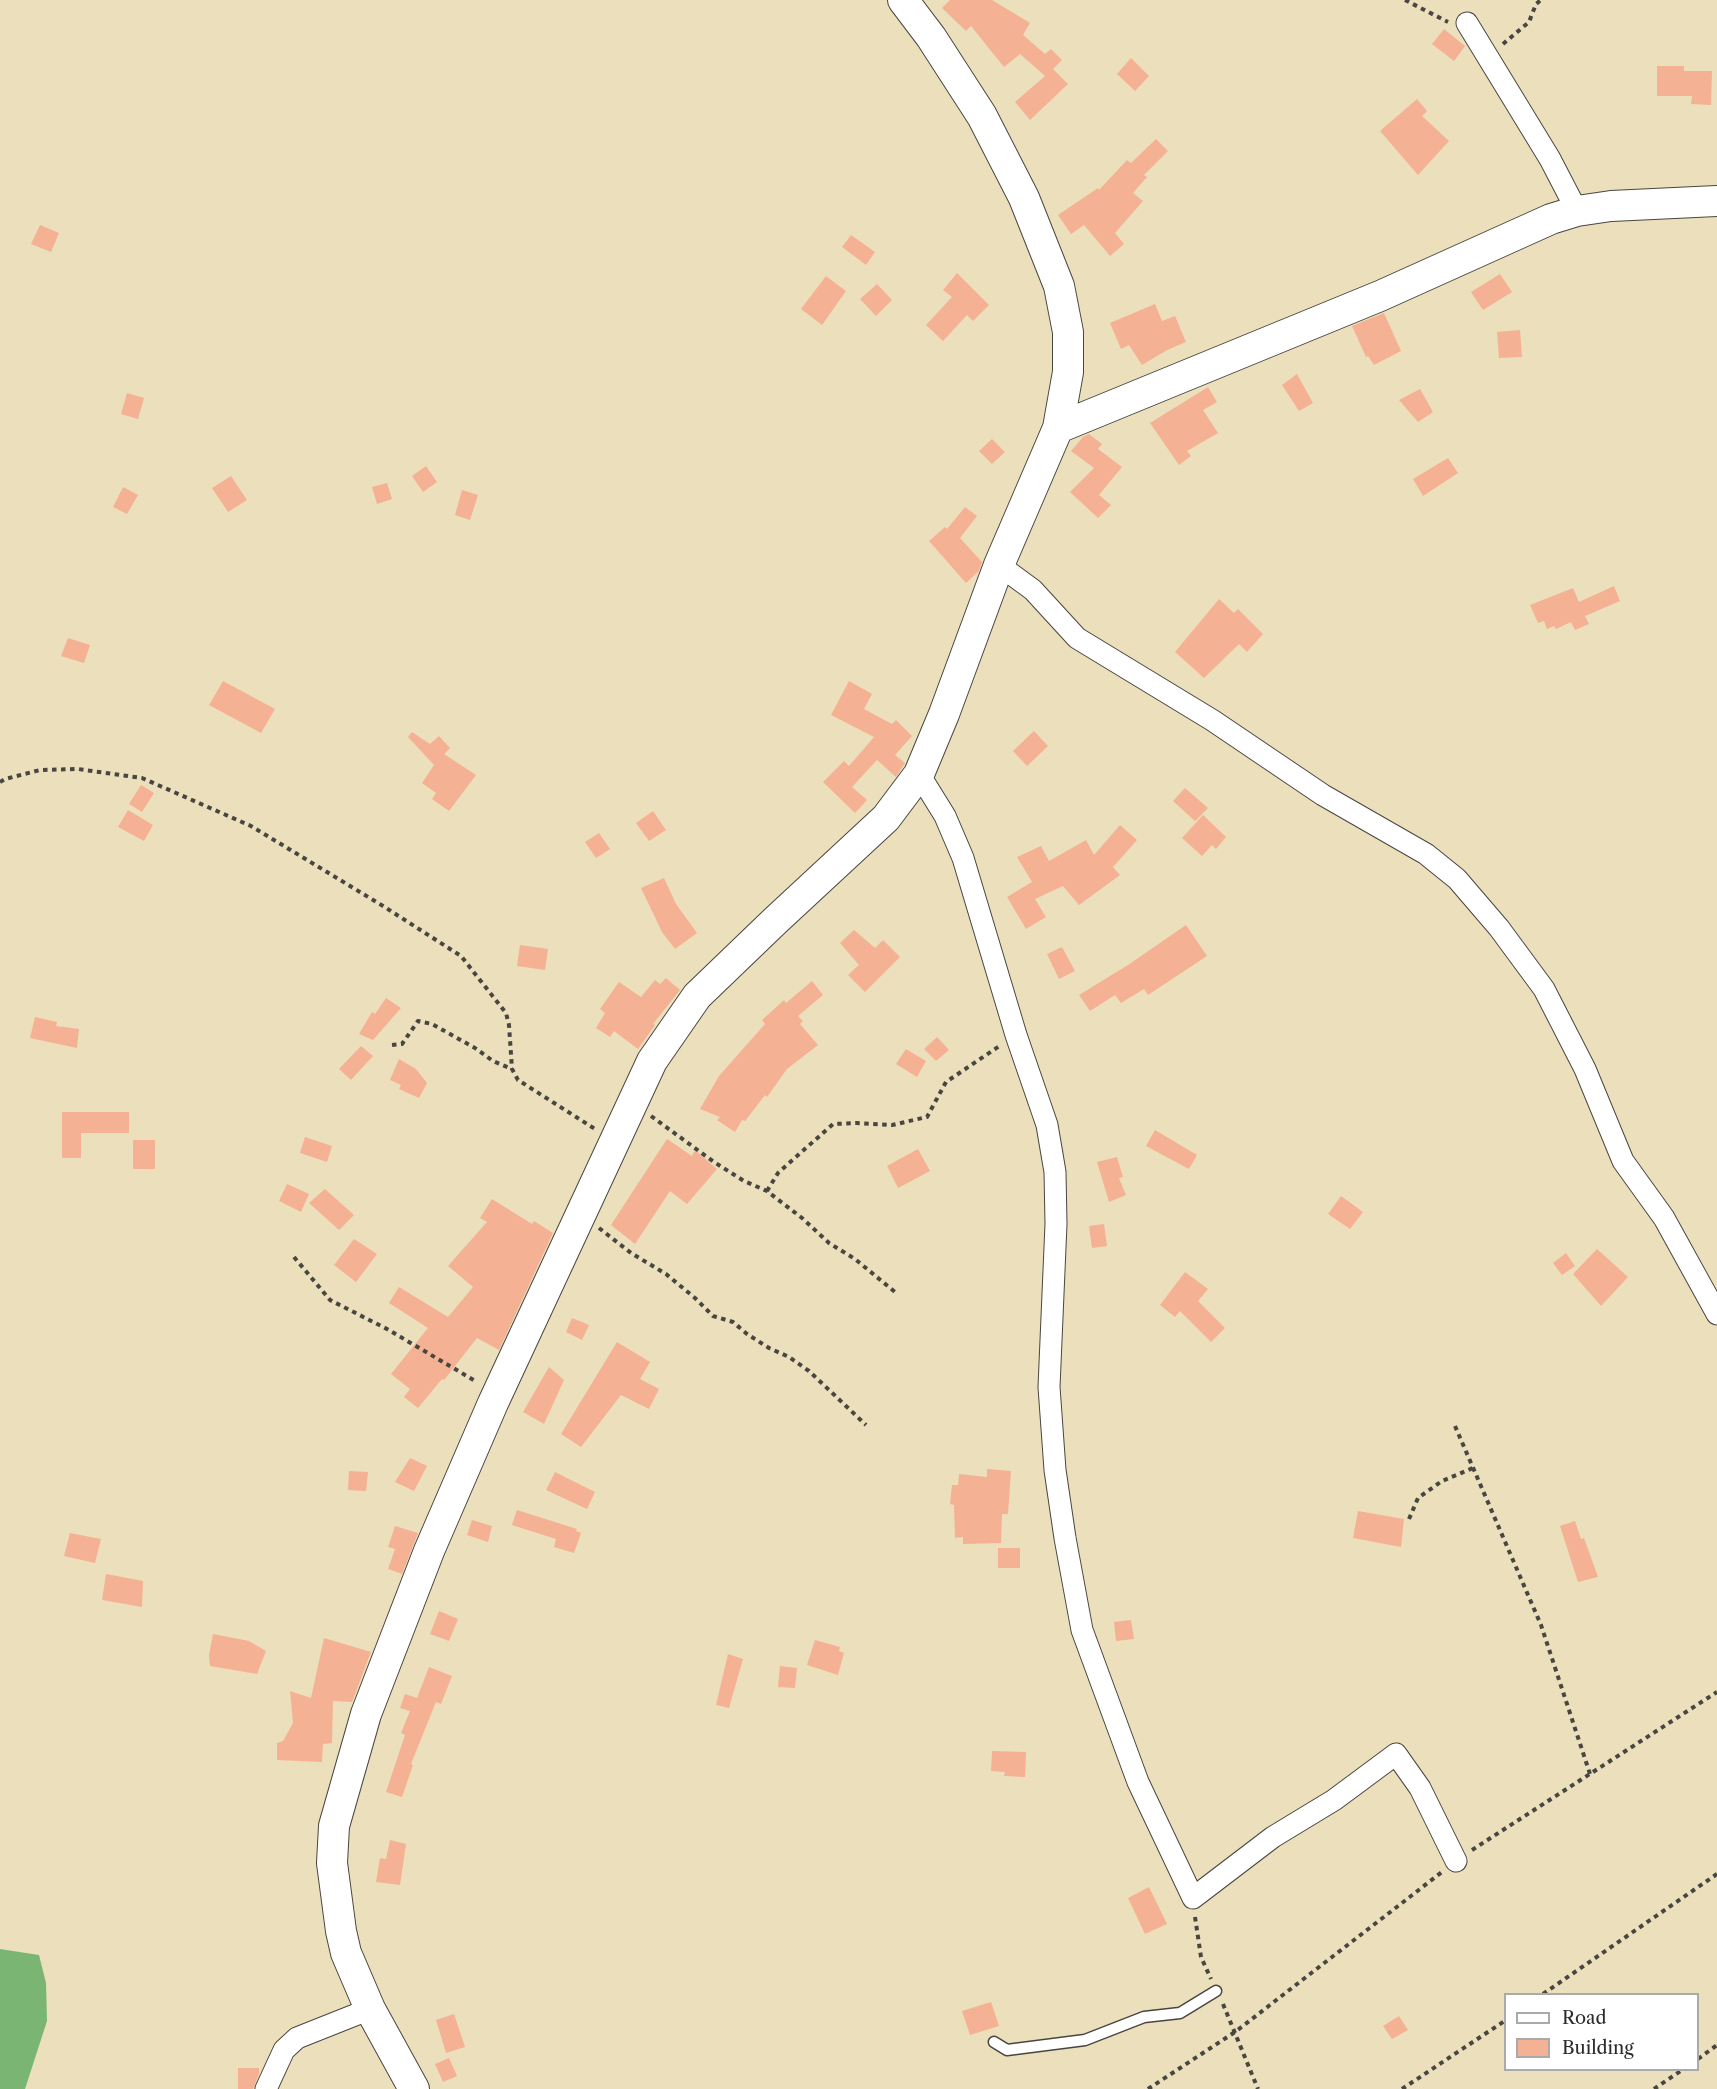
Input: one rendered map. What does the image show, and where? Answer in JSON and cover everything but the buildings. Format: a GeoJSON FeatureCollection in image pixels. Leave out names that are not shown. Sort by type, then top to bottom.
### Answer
{"type":"FeatureCollection","features":[{"type":"Feature","properties":{"kind":"main road"},"geometry":{"type":"LineString","coordinates":[[414,2089],[370,2009],[346,1953],[332,1863],[334,1826],[366,1714],[429,1551],[493,1403],[652,1061],[697,996],[886,818],[919,774],[944,714],[999,565],[1058,428],[1068,372],[1068,332],[1059,286],[1024,198],[982,116],[931,37],[903,0]]}},
{"type":"Feature","properties":{"kind":"main road"},"geometry":{"type":"LineString","coordinates":[[1058,428],[1380,296],[1551,219],[1578,211],[1611,206],[1717,201]]}},
{"type":"Feature","properties":{"kind":"street"},"geometry":{"type":"LineString","coordinates":[[1470,28],[1550,159],[1578,211]]}},
{"type":"Feature","properties":{"kind":"street"},"geometry":{"type":"LineString","coordinates":[[999,565],[1033,590],[1077,638],[1212,720],[1323,795],[1426,854],[1457,879],[1499,928],[1544,989],[1585,1069],[1623,1161],[1664,1218],[1717,1314]]}},
{"type":"Feature","properties":{"kind":"street"},"geometry":{"type":"LineString","coordinates":[[919,774],[945,816],[963,858],[1016,1035],[1047,1125],[1054,1172],[1056,1224],[1049,1388],[1054,1470],[1082,1630],[1138,1782],[1193,1898],[1273,1837],[1334,1800],[1396,1754],[1420,1788],[1456,1861]]}},
{"type":"Feature","properties":{"kind":"street"},"geometry":{"type":"LineString","coordinates":[[266,2089],[284,2050],[297,2038],[370,2009]]}},
{"type":"Feature","properties":{"kind":"lane"},"geometry":{"type":"LineString","coordinates":[[994,2042],[1007,2050],[1085,2040],[1144,2017],[1179,2013],[1216,1990]]}},
{"type":"Feature","properties":{"kind":"path"},"geometry":{"type":"LineString","coordinates":[[1405,0],[1453,25],[1470,28]]}},
{"type":"Feature","properties":{"kind":"path"},"geometry":{"type":"LineString","coordinates":[[1488,56],[1529,22],[1536,4],[1541,0]]}},
{"type":"Feature","properties":{"kind":"path"},"geometry":{"type":"LineString","coordinates":[[0,782],[40,770],[78,769],[142,778],[251,826],[461,956],[506,1013],[512,1069],[518,1080],[616,1142]]}},
{"type":"Feature","properties":{"kind":"path"},"geometry":{"type":"LineString","coordinates":[[392,1045],[402,1044],[418,1021],[432,1023],[493,1061],[512,1069]]}},
{"type":"Feature","properties":{"kind":"path"},"geometry":{"type":"LineString","coordinates":[[767,1191],[778,1173],[832,1124],[892,1125],[927,1117],[946,1082],[1016,1035]]}},
{"type":"Feature","properties":{"kind":"path"},"geometry":{"type":"LineString","coordinates":[[633,1103],[744,1181],[767,1191],[802,1218],[829,1243],[855,1259],[894,1292]]}},
{"type":"Feature","properties":{"kind":"path"},"geometry":{"type":"LineString","coordinates":[[582,1214],[631,1253],[666,1275],[713,1316],[733,1322],[747,1334],[809,1371],[866,1425]]}},
{"type":"Feature","properties":{"kind":"path"},"geometry":{"type":"LineString","coordinates":[[294,1257],[330,1299],[454,1367],[483,1386],[493,1403]]}},
{"type":"Feature","properties":{"kind":"path"},"geometry":{"type":"LineString","coordinates":[[1455,1426],[1541,1625],[1590,1774]]}},
{"type":"Feature","properties":{"kind":"path"},"geometry":{"type":"LineString","coordinates":[[1409,1519],[1418,1498],[1442,1481],[1473,1468]]}},
{"type":"Feature","properties":{"kind":"path"},"geometry":{"type":"LineString","coordinates":[[1148,2089],[1235,2032],[1456,1861],[1717,1692]]}},
{"type":"Feature","properties":{"kind":"path"},"geometry":{"type":"LineString","coordinates":[[1546,1993],[1717,1874]]}},
{"type":"Feature","properties":{"kind":"path"},"geometry":{"type":"LineString","coordinates":[[1402,2089],[1504,2021]]}},
{"type":"Feature","properties":{"kind":"path"},"geometry":{"type":"LineString","coordinates":[[1699,2058],[1717,2045]]}},
{"type":"Feature","properties":{"kind":"path"},"geometry":{"type":"LineString","coordinates":[[1654,2089],[1681,2071]]}},
{"type":"Feature","properties":{"kind":"green space"},"geometry":{"type":"Polygon","coordinates":[[[0,1949],[39,1955],[46,1983],[47,2021],[25,2089],[0,2089],[0,1949]]]}}]}
